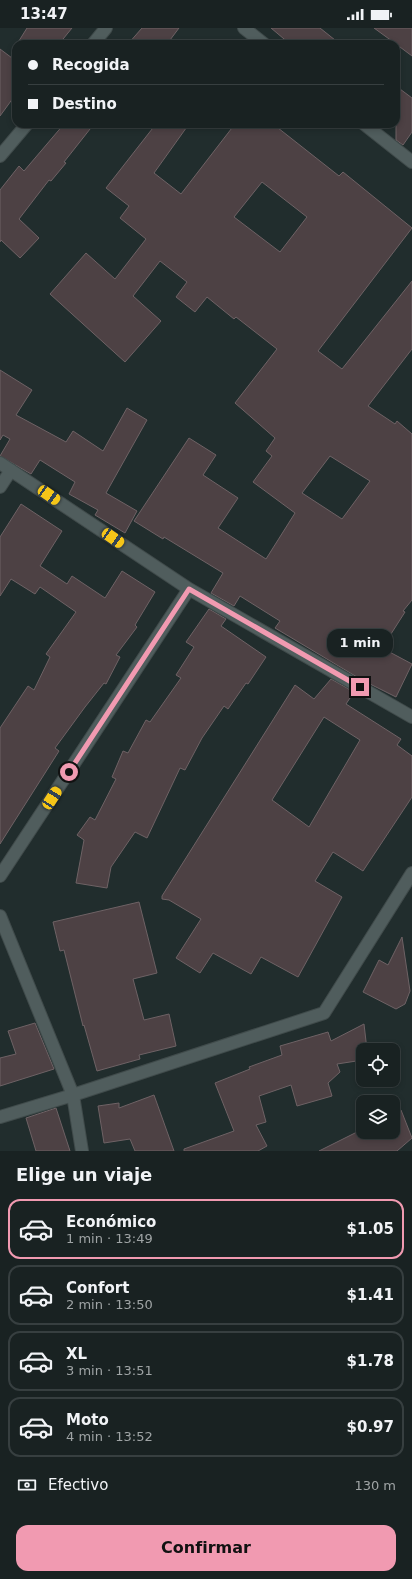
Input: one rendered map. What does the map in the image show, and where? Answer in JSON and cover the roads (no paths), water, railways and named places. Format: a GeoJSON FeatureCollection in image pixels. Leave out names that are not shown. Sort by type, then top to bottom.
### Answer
{"type":"FeatureCollection","features":[{"type":"Feature","properties":{"kind":"street"},"geometry":{"type":"LineString","coordinates":[[96,40],[106,28]]}},
{"type":"Feature","properties":{"kind":"street"},"geometry":{"type":"LineString","coordinates":[[244,28],[259,40]]}},
{"type":"Feature","properties":{"kind":"street"},"geometry":{"type":"LineString","coordinates":[[0,156],[24,128]]}},
{"type":"Feature","properties":{"kind":"street"},"geometry":{"type":"LineString","coordinates":[[369,128],[412,162]]}},
{"type":"Feature","properties":{"kind":"street"},"geometry":{"type":"LineString","coordinates":[[0,463],[189,589],[412,717]]}},
{"type":"Feature","properties":{"kind":"street"},"geometry":{"type":"LineString","coordinates":[[0,487],[11,470]]}},
{"type":"Feature","properties":{"kind":"street"},"geometry":{"type":"LineString","coordinates":[[0,876],[189,589]]}},
{"type":"Feature","properties":{"kind":"street"},"geometry":{"type":"LineString","coordinates":[[0,1117],[324,1013],[412,873]]}},
{"type":"Feature","properties":{"kind":"street"},"geometry":{"type":"LineString","coordinates":[[0,916],[72,1095],[82,1151]]}}]}
